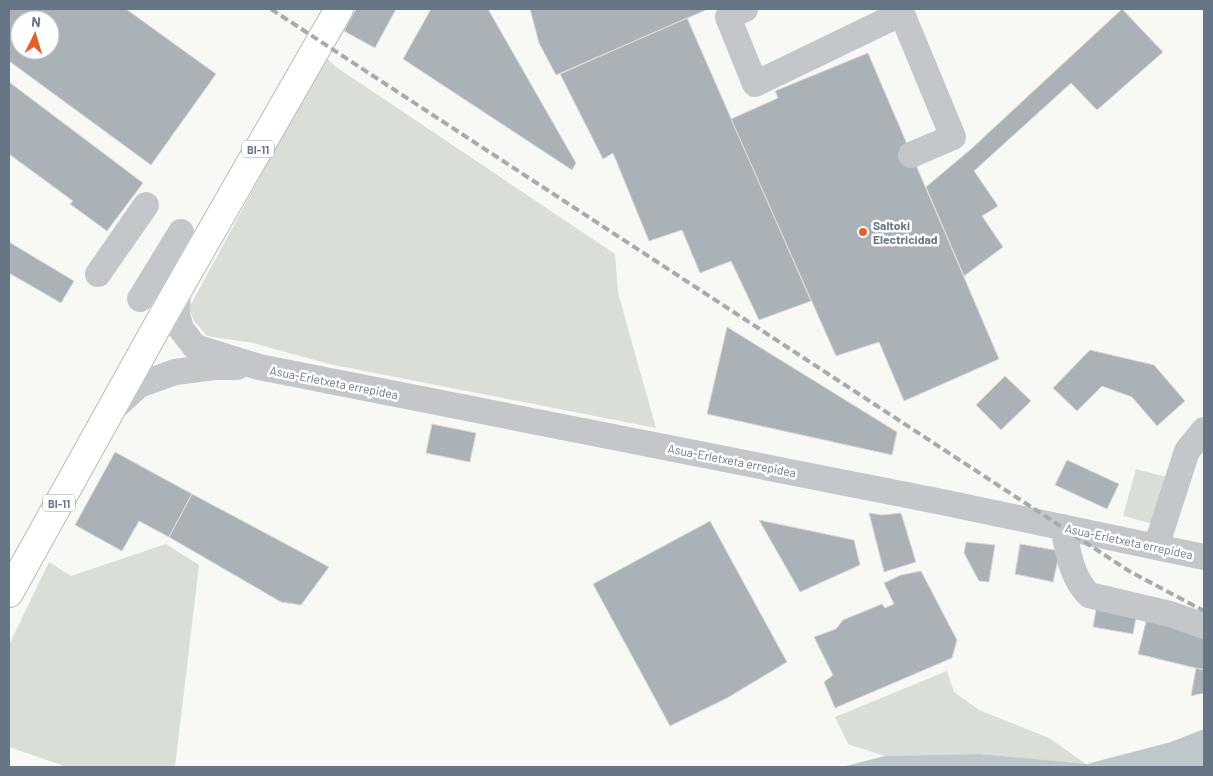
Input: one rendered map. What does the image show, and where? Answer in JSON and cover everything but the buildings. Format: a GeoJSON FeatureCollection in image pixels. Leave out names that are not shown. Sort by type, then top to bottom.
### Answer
{"type":"FeatureCollection","features":[{"type":"Feature","properties":{"kind":"main road","name":"BI-11"},"geometry":{"type":"LineString","coordinates":[[9,593],[109,412],[339,9]]}},
{"type":"Feature","properties":{"kind":"street"},"geometry":{"type":"LineString","coordinates":[[745,9],[728,17],[755,84],[901,11],[953,137],[912,155]]}},
{"type":"Feature","properties":{"kind":"street"},"geometry":{"type":"LineString","coordinates":[[98,274],[146,205]]}},
{"type":"Feature","properties":{"kind":"street"},"geometry":{"type":"LineString","coordinates":[[140,299],[182,232]]}},
{"type":"Feature","properties":{"kind":"street"},"geometry":{"type":"LineString","coordinates":[[178,290],[177,314],[181,329],[195,347],[259,367]]}},
{"type":"Feature","properties":{"kind":"street"},"geometry":{"type":"LineString","coordinates":[[109,412],[139,385],[175,372],[214,367],[259,367]]}},
{"type":"Feature","properties":{"kind":"street","name":"Asua-Erletxeta errepidea"},"geometry":{"type":"LineString","coordinates":[[259,367],[942,502],[1204,557]]}},
{"type":"Feature","properties":{"kind":"street"},"geometry":{"type":"LineString","coordinates":[[1156,547],[1187,451],[1204,430]]}},
{"type":"Feature","properties":{"kind":"street"},"geometry":{"type":"LineString","coordinates":[[1063,528],[1070,560],[1080,586],[1089,595],[1170,614],[1204,626]]}},
{"type":"Feature","properties":{"kind":"shaded area"},"geometry":{"type":"Polygon","coordinates":[[[325,57],[336,67],[615,254],[618,293],[656,428],[329,364],[253,343],[207,336],[194,321],[189,308],[325,57]]]}},
{"type":"Feature","properties":{"kind":"shaded area"},"geometry":{"type":"Polygon","coordinates":[[[1136,469],[1170,478],[1157,525],[1123,516],[1136,469]]]}},
{"type":"Feature","properties":{"kind":"shaded area"},"geometry":{"type":"Polygon","coordinates":[[[166,544],[199,565],[175,767],[67,767],[9,747],[9,645],[49,562],[71,576],[166,544]]]}},
{"type":"Feature","properties":{"kind":"shaded area"},"geometry":{"type":"Polygon","coordinates":[[[947,671],[954,692],[979,710],[1049,738],[1086,764],[980,754],[885,756],[848,744],[835,717],[947,671]]]}},
{"type":"Feature","properties":{"kind":"shaded area"},"geometry":{"type":"Polygon","coordinates":[[[1204,729],[1204,767],[842,767],[885,756],[980,754],[1087,764],[1171,742],[1204,729]]]}},
{"type":"Feature","properties":{"kind":"railway"},"geometry":{"type":"LineString","coordinates":[[271,9],[1129,571],[1204,611]]}},
{"type":"Feature","properties":{"kind":"place","name":"Saltoki Electricidad"},"geometry":{"type":"Point","coordinates":[863,232]}}]}
